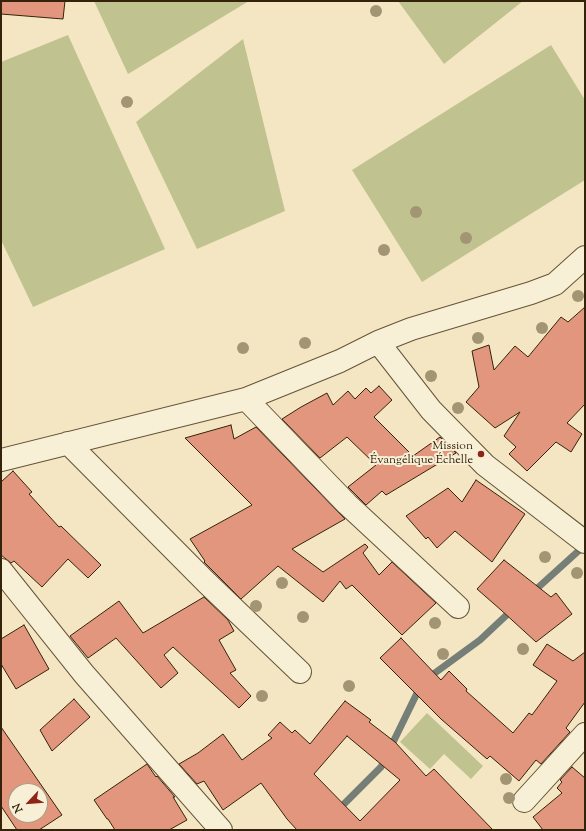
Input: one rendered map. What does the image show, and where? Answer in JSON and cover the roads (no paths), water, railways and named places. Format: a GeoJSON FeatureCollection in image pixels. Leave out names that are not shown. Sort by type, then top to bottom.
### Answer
{"type":"FeatureCollection","features":[{"type":"Feature","properties":{"kind":"street"},"geometry":{"type":"LineString","coordinates":[[1,460],[246,399],[340,361],[378,342],[411,329],[531,293],[555,284],[585,257]]}},
{"type":"Feature","properties":{"kind":"street"},"geometry":{"type":"LineString","coordinates":[[378,342],[431,410],[485,465],[585,542]]}},
{"type":"Feature","properties":{"kind":"street"},"geometry":{"type":"LineString","coordinates":[[246,399],[347,504],[458,607]]}},
{"type":"Feature","properties":{"kind":"street"},"geometry":{"type":"LineString","coordinates":[[68,443],[207,583],[300,672]]}},
{"type":"Feature","properties":{"kind":"street"},"geometry":{"type":"LineString","coordinates":[[1,570],[84,674],[220,830]]}},
{"type":"Feature","properties":{"kind":"street"},"geometry":{"type":"LineString","coordinates":[[524,801],[583,740]]}},
{"type":"Feature","properties":{"kind":"waterway"},"geometry":{"type":"LineString","coordinates":[[532,593],[585,545]]}},
{"type":"Feature","properties":{"kind":"waterway"},"geometry":{"type":"LineString","coordinates":[[428,678],[480,640],[513,609]]}},
{"type":"Feature","properties":{"kind":"waterway"},"geometry":{"type":"LineString","coordinates":[[337,811],[381,767],[420,687]]}},
{"type":"Feature","properties":{"kind":"place","name":"Mission Évangélique Échelle"},"geometry":{"type":"Point","coordinates":[481,454]}}]}
